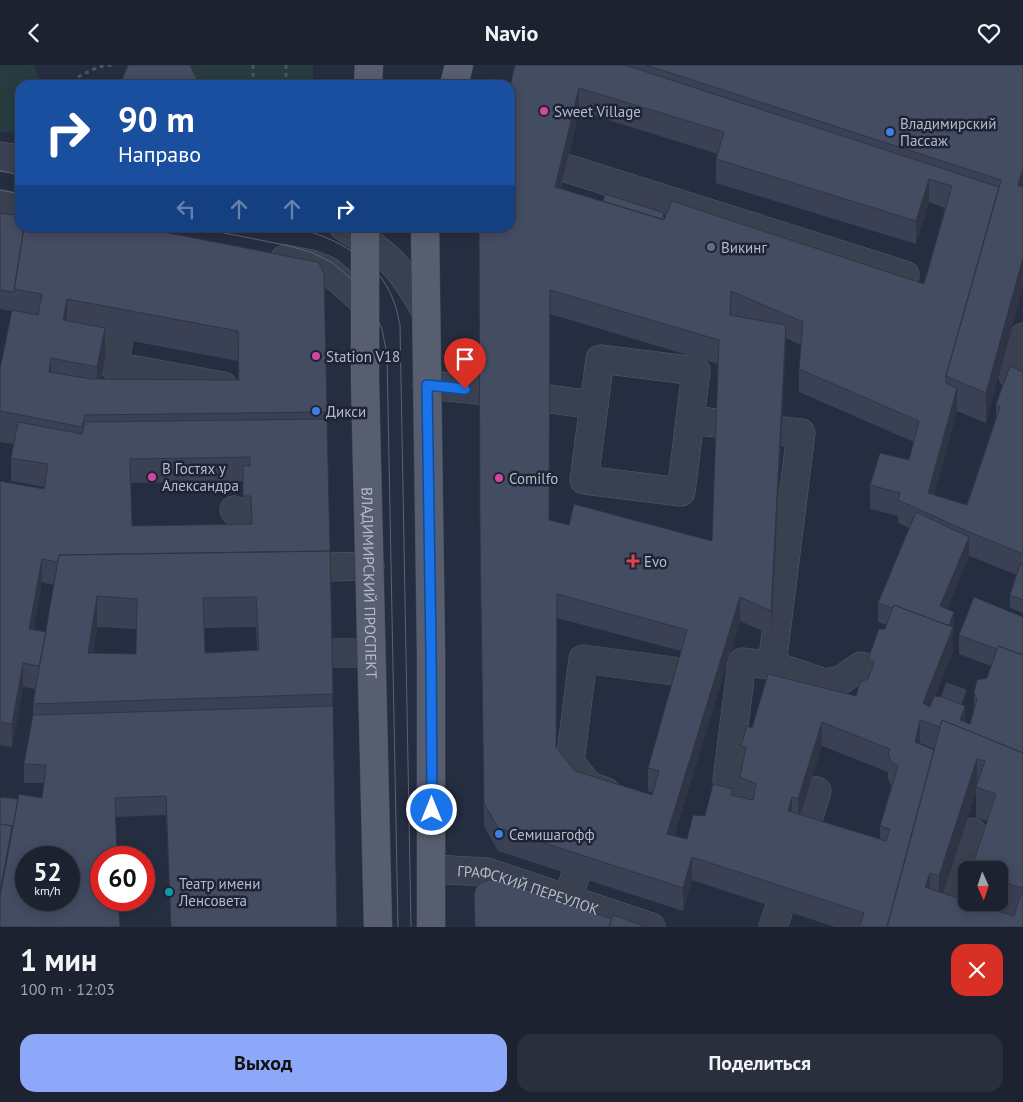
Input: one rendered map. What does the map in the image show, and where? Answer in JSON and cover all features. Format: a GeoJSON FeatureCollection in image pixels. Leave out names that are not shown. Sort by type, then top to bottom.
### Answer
{"type":"FeatureCollection","features":[{"type":"Feature","properties":{"kind":"main road"},"geometry":{"type":"LineString","coordinates":[[368,80],[369,65]]}},
{"type":"Feature","properties":{"kind":"main road"},"geometry":{"type":"LineString","coordinates":[[455,80],[459,65]]}},
{"type":"Feature","properties":{"kind":"main road","name":"ВЛАДИМИРСКИЙ ПРОСПЕКТ"},"geometry":{"type":"LineString","coordinates":[[358,232],[365,303],[370,653],[378,927]]}},
{"type":"Feature","properties":{"kind":"main road"},"geometry":{"type":"LineString","coordinates":[[425,232],[431,652],[431,927]]}},
{"type":"Feature","properties":{"kind":"street"},"geometry":{"type":"LineString","coordinates":[[0,156],[15,158]]}},
{"type":"Feature","properties":{"kind":"street"},"geometry":{"type":"LineString","coordinates":[[566,168],[905,275]]}},
{"type":"Feature","properties":{"kind":"street"},"geometry":{"type":"LineString","coordinates":[[0,204],[15,207]]}},
{"type":"Feature","properties":{"kind":"street"},"geometry":{"type":"LineString","coordinates":[[359,232],[389,257],[410,282],[426,312]]}},
{"type":"Feature","properties":{"kind":"street"},"geometry":{"type":"LineString","coordinates":[[258,254],[311,264],[329,271],[365,303]]}},
{"type":"Feature","properties":{"kind":"street"},"geometry":{"type":"LineString","coordinates":[[1023,337],[1012,375],[1023,379]]}},
{"type":"Feature","properties":{"kind":"street"},"geometry":{"type":"LineString","coordinates":[[119,339],[114,366],[223,386]]}},
{"type":"Feature","properties":{"kind":"street"},"geometry":{"type":"LineString","coordinates":[[600,359],[696,371],[690,419],[681,492],[584,480],[600,359]]}},
{"type":"Feature","properties":{"kind":"street"},"geometry":{"type":"LineString","coordinates":[[427,385],[479,390]]}},
{"type":"Feature","properties":{"kind":"street"},"geometry":{"type":"LineString","coordinates":[[550,399],[594,405]]}},
{"type":"Feature","properties":{"kind":"street"},"geometry":{"type":"LineString","coordinates":[[690,419],[717,423]]}},
{"type":"Feature","properties":{"kind":"street"},"geometry":{"type":"LineString","coordinates":[[772,665],[801,433],[782,431]]}},
{"type":"Feature","properties":{"kind":"street"},"geometry":{"type":"LineString","coordinates":[[234,510],[251,532]]}},
{"type":"Feature","properties":{"kind":"street"},"geometry":{"type":"LineString","coordinates":[[329,567],[370,566]]}},
{"type":"Feature","properties":{"kind":"street"},"geometry":{"type":"LineString","coordinates":[[331,653],[370,653]]}},
{"type":"Feature","properties":{"kind":"street"},"geometry":{"type":"LineString","coordinates":[[629,799],[600,796],[589,786],[570,762],[583,659],[681,672]]}},
{"type":"Feature","properties":{"kind":"street"},"geometry":{"type":"LineString","coordinates":[[744,781],[727,780],[731,678],[742,662],[772,665],[825,683],[841,680],[861,665],[873,670]]}},
{"type":"Feature","properties":{"kind":"street"},"geometry":{"type":"LineString","coordinates":[[802,838],[818,791],[808,790]]}},
{"type":"Feature","properties":{"kind":"street"},"geometry":{"type":"LineString","coordinates":[[972,832],[944,916],[974,918]]}},
{"type":"Feature","properties":{"kind":"street","name":"ГРАФСКИЙ ПЕРЕУЛОК"},"geometry":{"type":"LineString","coordinates":[[432,869],[487,872],[572,888],[651,927]]}},
{"type":"Feature","properties":{"kind":"path"},"geometry":{"type":"LineString","coordinates":[[78,77],[98,67],[114,65]]}},
{"type":"Feature","properties":{"kind":"path"},"geometry":{"type":"LineString","coordinates":[[253,65],[253,80]]}},
{"type":"Feature","properties":{"kind":"path"},"geometry":{"type":"LineString","coordinates":[[286,65],[286,80]]}},
{"type":"Feature","properties":{"kind":"path"},"geometry":{"type":"LineString","coordinates":[[192,72],[198,80]]}},
{"type":"Feature","properties":{"kind":"shaded area"},"geometry":{"type":"Polygon","coordinates":[[[0,65],[34,65],[40,80],[15,80],[15,133],[0,131],[0,65]]]}},
{"type":"Feature","properties":{"kind":"shaded area"},"geometry":{"type":"Polygon","coordinates":[[[147,65],[313,65],[313,80],[178,80],[147,65]]]}},
{"type":"Feature","properties":{"kind":"building"},"geometry":{"type":"Polygon","coordinates":[[[128,65],[190,65],[198,80],[122,80],[128,65]]]}},
{"type":"Feature","properties":{"kind":"building"},"geometry":{"type":"Polygon","coordinates":[[[515,65],[625,65],[999,187],[946,376],[946,383],[957,388],[928,493],[967,505],[1000,407],[996,404],[1010,366],[1023,372],[1023,554],[898,500],[900,493],[870,485],[880,453],[909,460],[919,421],[799,369],[803,322],[731,291],[730,315],[786,325],[771,611],[740,597],[667,834],[687,839],[693,815],[705,816],[713,784],[733,789],[731,795],[753,800],[756,784],[740,777],[746,747],[741,746],[747,726],[752,728],[768,674],[856,696],[860,682],[868,679],[874,662],[868,659],[879,629],[885,629],[894,605],[953,627],[923,703],[930,707],[934,696],[942,697],[965,706],[960,720],[970,724],[977,699],[974,693],[977,680],[987,678],[998,646],[1023,655],[1023,753],[942,720],[940,727],[920,720],[915,742],[934,750],[887,927],[859,927],[864,913],[692,857],[683,888],[498,828],[484,803],[480,533],[479,232],[515,232],[515,80],[511,80],[515,65]],[[579,88],[555,187],[664,220],[672,201],[924,284],[952,186],[929,179],[916,221],[716,159],[724,132],[579,88]],[[550,290],[549,520],[569,525],[574,504],[712,541],[719,340],[550,290]],[[557,594],[556,747],[575,771],[652,795],[659,771],[648,768],[687,630],[557,594]],[[822,722],[798,799],[792,797],[788,811],[886,841],[890,829],[880,826],[898,766],[892,763],[888,755],[890,749],[822,722]]]}},
{"type":"Feature","properties":{"kind":"building","name":"Владимирский Пассаж"},"geometry":{"type":"Polygon","coordinates":[[[646,65],[1023,65],[1023,169],[1018,185],[1023,187],[1023,258],[986,393],[946,376],[1001,180],[646,65]]]}},
{"type":"Feature","properties":{"kind":"building"},"geometry":{"type":"Polygon","coordinates":[[[605,194],[664,213],[662,219],[603,201],[605,194]]]}},
{"type":"Feature","properties":{"kind":"building"},"geometry":{"type":"Polygon","coordinates":[[[0,213],[15,215],[15,232],[23,232],[14,292],[0,290],[0,213]]]}},
{"type":"Feature","properties":{"kind":"building"},"geometry":{"type":"Polygon","coordinates":[[[23,232],[164,232],[317,262],[324,274],[327,412],[85,415],[82,427],[0,411],[0,369],[12,310],[38,315],[42,294],[14,289],[23,232]],[[67,299],[63,320],[105,328],[97,367],[51,358],[49,372],[91,379],[239,380],[238,331],[67,299]]]}},
{"type":"Feature","properties":{"kind":"building"},"geometry":{"type":"Polygon","coordinates":[[[327,419],[330,551],[59,555],[58,562],[42,559],[29,629],[46,632],[39,666],[23,663],[12,724],[0,722],[0,481],[44,489],[48,464],[11,458],[18,422],[82,434],[85,422],[327,419]],[[250,457],[130,459],[132,526],[252,524],[251,496],[243,496],[243,466],[250,466],[250,457]]]}},
{"type":"Feature","properties":{"kind":"building"},"geometry":{"type":"Polygon","coordinates":[[[916,512],[969,537],[940,606],[954,612],[949,626],[894,605],[892,608],[878,603],[916,512]]]}},
{"type":"Feature","properties":{"kind":"building"},"geometry":{"type":"Polygon","coordinates":[[[330,551],[333,694],[33,704],[59,555],[330,551]],[[97,596],[88,653],[136,654],[137,599],[97,596]],[[256,597],[203,598],[205,653],[259,650],[256,597]]]}},
{"type":"Feature","properties":{"kind":"building"},"geometry":{"type":"Polygon","coordinates":[[[1020,564],[1023,565],[1023,600],[1010,595],[1020,564]]]}},
{"type":"Feature","properties":{"kind":"building"},"geometry":{"type":"Polygon","coordinates":[[[974,597],[1023,617],[1023,655],[998,646],[997,649],[959,635],[974,597]]]}},
{"type":"Feature","properties":{"kind":"building"},"geometry":{"type":"Polygon","coordinates":[[[333,706],[337,927],[171,927],[166,796],[115,798],[117,846],[90,846],[90,911],[119,911],[120,927],[0,927],[0,897],[19,794],[42,798],[46,765],[24,764],[33,715],[333,706]]]}},
{"type":"Feature","properties":{"kind":"building"},"geometry":{"type":"Polygon","coordinates":[[[942,720],[1023,753],[1023,888],[1023,927],[887,927],[942,720]],[[977,759],[939,876],[930,873],[925,887],[958,898],[958,911],[998,911],[1014,916],[1023,888],[1008,884],[1008,861],[974,861],[996,794],[976,787],[985,761],[977,759]]]}},
{"type":"Feature","properties":{"kind":"building"},"geometry":{"type":"Polygon","coordinates":[[[0,797],[18,799],[12,832],[12,826],[0,824],[0,797]]]}},
{"type":"Feature","properties":{"kind":"building"},"geometry":{"type":"Polygon","coordinates":[[[0,824],[12,826],[0,892],[0,824]]]}},
{"type":"Feature","properties":{"kind":"building"},"geometry":{"type":"Polygon","coordinates":[[[489,880],[499,880],[612,919],[609,927],[475,927],[474,894],[476,888],[481,883],[489,880]]]}},
{"type":"Feature","properties":{"kind":"building"},"geometry":{"type":"Polygon","coordinates":[[[613,915],[647,927],[609,927],[613,915]]]}},
{"type":"Feature","properties":{"kind":"tunnel"},"geometry":{"type":"LineString","coordinates":[[902,681],[962,703]]}},
{"type":"Feature","properties":{"kind":"tram line"},"geometry":{"type":"LineString","coordinates":[[0,171],[15,174]]}},
{"type":"Feature","properties":{"kind":"tram line"},"geometry":{"type":"LineString","coordinates":[[0,190],[15,193]]}},
{"type":"Feature","properties":{"kind":"tram line"},"geometry":{"type":"LineString","coordinates":[[219,232],[290,246],[313,253],[333,263],[365,294],[382,329],[387,355],[398,927]]}},
{"type":"Feature","properties":{"kind":"tram line"},"geometry":{"type":"LineString","coordinates":[[312,232],[354,252],[367,262],[387,287],[395,305],[400,325],[411,927]]}},
{"type":"Feature","properties":{"kind":"place","name":"Sweet Village"},"geometry":{"type":"Point","coordinates":[544,111]}},
{"type":"Feature","properties":{"kind":"place","name":"Владимирский Пассаж"},"geometry":{"type":"Point","coordinates":[890,132]}},
{"type":"Feature","properties":{"kind":"place","name":"Викинг"},"geometry":{"type":"Point","coordinates":[711,247]}},
{"type":"Feature","properties":{"kind":"place","name":"Station V18"},"geometry":{"type":"Point","coordinates":[316,356]}},
{"type":"Feature","properties":{"kind":"place","name":"Дикси"},"geometry":{"type":"Point","coordinates":[316,411]}},
{"type":"Feature","properties":{"kind":"place","name":"В Гостях у Александра"},"geometry":{"type":"Point","coordinates":[152,477]}},
{"type":"Feature","properties":{"kind":"place","name":"Comilfo"},"geometry":{"type":"Point","coordinates":[499,478]}},
{"type":"Feature","properties":{"kind":"place","name":"Evo"},"geometry":{"type":"Point","coordinates":[633,561]}},
{"type":"Feature","properties":{"kind":"place","name":"Семишагофф"},"geometry":{"type":"Point","coordinates":[499,834]}},
{"type":"Feature","properties":{"kind":"place","name":"Театр имени Ленсовета"},"geometry":{"type":"Point","coordinates":[169,892]}},
{"type":"Feature","properties":{"kind":"route"},"geometry":{"type":"LineString","coordinates":[[432,810],[427,385],[465,389]]}}]}
